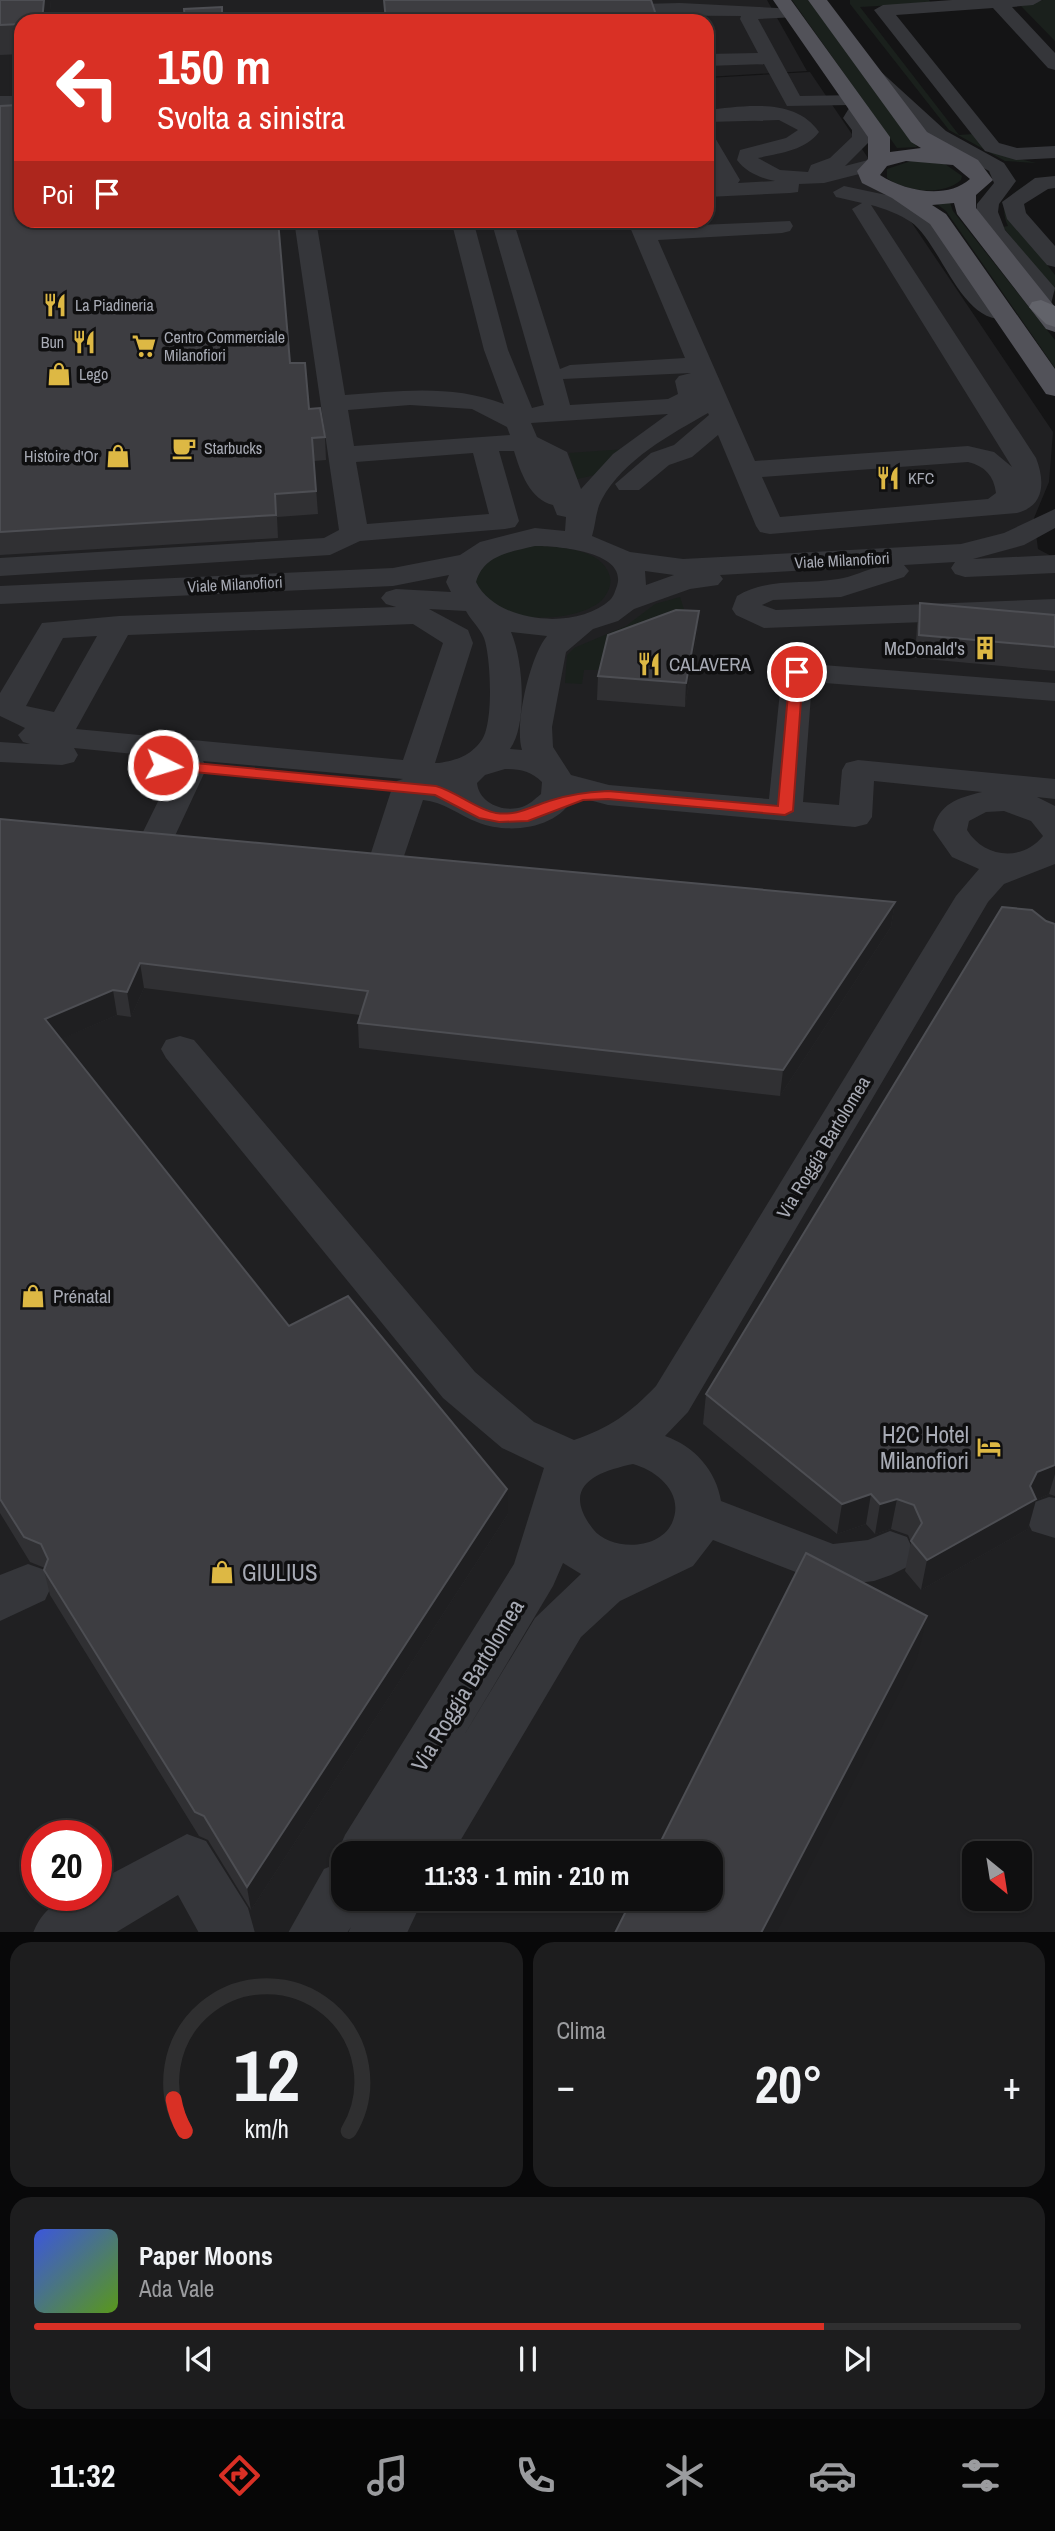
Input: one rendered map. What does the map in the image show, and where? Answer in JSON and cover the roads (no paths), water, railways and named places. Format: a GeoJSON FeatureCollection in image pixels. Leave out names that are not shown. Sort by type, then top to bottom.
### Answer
{"type":"FeatureCollection","features":[{"type":"Feature","properties":{"kind":"main road"},"geometry":{"type":"LineString","coordinates":[[817,0],[919,137],[971,165],[980,172],[982,180],[977,187],[965,193],[923,197],[895,192]]}},
{"type":"Feature","properties":{"kind":"main road"},"geometry":{"type":"LineString","coordinates":[[838,0],[838,9],[853,30],[855,50]]}},
{"type":"Feature","properties":{"kind":"main road"},"geometry":{"type":"LineString","coordinates":[[787,6],[879,137],[876,163]]}},
{"type":"Feature","properties":{"kind":"main road"},"geometry":{"type":"LineString","coordinates":[[956,159],[923,154],[876,163],[868,171],[870,178],[938,219],[1055,388]]}},
{"type":"Feature","properties":{"kind":"main road"},"geometry":{"type":"LineString","coordinates":[[965,193],[965,209],[1050,317]]}},
{"type":"Feature","properties":{"kind":"street"},"geometry":{"type":"LineString","coordinates":[[1032,0],[883,10],[992,147],[1052,165]]}},
{"type":"Feature","properties":{"kind":"street"},"geometry":{"type":"LineString","coordinates":[[999,4],[1055,64]]}},
{"type":"Feature","properties":{"kind":"street"},"geometry":{"type":"LineString","coordinates":[[583,11],[680,8],[754,11],[787,6]]}},
{"type":"Feature","properties":{"kind":"street"},"geometry":{"type":"LineString","coordinates":[[754,11],[749,19],[771,58],[806,144],[764,153],[757,157],[758,161],[777,170],[798,172],[818,170],[837,162],[862,139],[862,130],[853,118],[856,103]]}},
{"type":"Feature","properties":{"kind":"street"},"geometry":{"type":"LineString","coordinates":[[714,60],[771,58]]}},
{"type":"Feature","properties":{"kind":"street"},"geometry":{"type":"LineString","coordinates":[[872,74],[939,135],[985,159],[1016,167],[1052,165]]}},
{"type":"Feature","properties":{"kind":"street"},"geometry":{"type":"LineString","coordinates":[[714,136],[799,123],[856,103]]}},
{"type":"Feature","properties":{"kind":"street"},"geometry":{"type":"LineString","coordinates":[[714,137],[738,153],[798,132],[802,128],[799,123]]}},
{"type":"Feature","properties":{"kind":"street"},"geometry":{"type":"LineString","coordinates":[[799,123],[809,132],[802,138],[747,153],[747,160],[768,174],[816,177],[876,163]]}},
{"type":"Feature","properties":{"kind":"street"},"geometry":{"type":"LineString","coordinates":[[714,137],[768,174]]}},
{"type":"Feature","properties":{"kind":"street"},"geometry":{"type":"LineString","coordinates":[[714,141],[729,180],[715,195]]}},
{"type":"Feature","properties":{"kind":"street"},"geometry":{"type":"LineString","coordinates":[[985,159],[1002,174],[1004,186]]}},
{"type":"Feature","properties":{"kind":"street"},"geometry":{"type":"LineString","coordinates":[[1050,317],[1045,291],[991,226],[986,211],[990,199],[1004,186],[1052,165]]}},
{"type":"Feature","properties":{"kind":"street"},"geometry":{"type":"LineString","coordinates":[[1052,165],[1043,183],[1013,202],[1015,214],[1055,260]]}},
{"type":"Feature","properties":{"kind":"street"},"geometry":{"type":"LineString","coordinates":[[715,195],[756,186],[883,201],[920,218],[981,301],[1003,313]]}},
{"type":"Feature","properties":{"kind":"street"},"geometry":{"type":"LineString","coordinates":[[715,195],[796,190],[895,192]]}},
{"type":"Feature","properties":{"kind":"street"},"geometry":{"type":"LineString","coordinates":[[641,228],[709,393],[771,526],[993,509],[1026,500],[1029,493],[1028,474],[1023,458],[863,209]]}},
{"type":"Feature","properties":{"kind":"street"},"geometry":{"type":"LineString","coordinates":[[714,226],[782,226]]}},
{"type":"Feature","properties":{"kind":"street"},"geometry":{"type":"LineString","coordinates":[[306,228],[354,533]]}},
{"type":"Feature","properties":{"kind":"street"},"geometry":{"type":"LineString","coordinates":[[464,228],[522,427],[520,461],[552,500],[575,545]]}},
{"type":"Feature","properties":{"kind":"street"},"geometry":{"type":"LineString","coordinates":[[504,228],[555,386]]}},
{"type":"Feature","properties":{"kind":"street"},"geometry":{"type":"LineString","coordinates":[[470,252],[511,250]]}},
{"type":"Feature","properties":{"kind":"street"},"geometry":{"type":"LineString","coordinates":[[487,309],[528,306]]}},
{"type":"Feature","properties":{"kind":"street"},"geometry":{"type":"LineString","coordinates":[[504,371],[555,386],[673,406],[691,397],[709,393]]}},
{"type":"Feature","properties":{"kind":"street"},"geometry":{"type":"LineString","coordinates":[[342,455],[484,444],[522,427],[555,386]]}},
{"type":"Feature","properties":{"kind":"street"},"geometry":{"type":"LineString","coordinates":[[555,386],[709,393]]}},
{"type":"Feature","properties":{"kind":"street"},"geometry":{"type":"LineString","coordinates":[[575,545],[590,530],[589,517],[599,500],[642,458],[684,451],[709,393]]}},
{"type":"Feature","properties":{"kind":"street"},"geometry":{"type":"LineString","coordinates":[[342,403],[450,397],[489,405],[522,427],[558,458],[568,491],[545,504],[548,518],[544,529],[632,573],[633,588],[625,602]]}},
{"type":"Feature","properties":{"kind":"street"},"geometry":{"type":"LineString","coordinates":[[0,566],[330,546],[354,533],[505,521],[484,444]]}},
{"type":"Feature","properties":{"kind":"street"},"geometry":{"type":"LineString","coordinates":[[742,460],[982,456],[1000,468],[1010,486],[1010,495],[993,509]]}},
{"type":"Feature","properties":{"kind":"street","name":"Viale Milanofiori"},"geometry":{"type":"LineString","coordinates":[[0,595],[393,577],[469,562],[481,552],[575,545],[683,568],[962,553],[1014,539],[1055,517]]}},
{"type":"Feature","properties":{"kind":"street"},"geometry":{"type":"LineString","coordinates":[[464,802],[459,784],[499,742],[506,695],[504,653],[496,632],[461,589],[461,575],[469,562]]}},
{"type":"Feature","properties":{"kind":"street","name":"Viale Milanofiori"},"geometry":{"type":"LineString","coordinates":[[0,614],[354,598],[475,607],[517,625],[538,627],[581,624],[607,615],[625,602],[686,581],[1055,564]]}},
{"type":"Feature","properties":{"kind":"street"},"geometry":{"type":"LineString","coordinates":[[894,570],[841,588],[761,594],[747,602],[747,609],[764,618],[776,619],[1055,608]]}},
{"type":"Feature","properties":{"kind":"street"},"geometry":{"type":"LineString","coordinates":[[387,856],[413,779],[458,643],[457,636],[429,620],[402,613],[54,629],[9,704],[13,712],[60,729],[413,779],[464,802],[473,810],[499,818],[528,816],[552,785]]}},
{"type":"Feature","properties":{"kind":"street"},"geometry":{"type":"LineString","coordinates":[[941,613],[963,621],[1055,629]]}},
{"type":"Feature","properties":{"kind":"street"},"geometry":{"type":"LineString","coordinates":[[552,785],[537,747],[536,727],[551,651],[564,635],[581,624]]}},
{"type":"Feature","properties":{"kind":"street"},"geometry":{"type":"LineString","coordinates":[[60,729],[119,625]]}},
{"type":"Feature","properties":{"kind":"street"},"geometry":{"type":"LineString","coordinates":[[785,811],[797,672],[1055,692]]}},
{"type":"Feature","properties":{"kind":"street"},"geometry":{"type":"LineString","coordinates":[[0,725],[21,734],[60,729]]}},
{"type":"Feature","properties":{"kind":"street"},"geometry":{"type":"LineString","coordinates":[[0,752],[20,751],[191,767],[413,779],[510,759],[534,762],[552,785],[582,796],[608,795],[855,817],[858,771],[1055,789]]}},
{"type":"Feature","properties":{"kind":"street"},"geometry":{"type":"LineString","coordinates":[[157,838],[191,767]]}},
{"type":"Feature","properties":{"kind":"street"},"geometry":{"type":"LineString","coordinates":[[960,847],[986,860],[1018,864],[1043,857],[1054,837],[1045,816],[1019,803],[988,799],[962,807],[950,821],[952,837],[991,903]]}},
{"type":"Feature","properties":{"kind":"street","name":"Via Roggia Bartolomea"},"geometry":{"type":"LineString","coordinates":[[371,1841],[536,1571],[555,1510],[556,1492],[563,1476],[593,1454],[643,1429],[672,1399],[991,903],[992,876],[1018,864]]}},
{"type":"Feature","properties":{"kind":"street"},"geometry":{"type":"LineString","coordinates":[[180,1049],[459,1385],[518,1435],[593,1454],[633,1445],[656,1451],[676,1462]]}},
{"type":"Feature","properties":{"kind":"street","name":"Via Roggia Bartolomea"},"geometry":{"type":"LineString","coordinates":[[672,1399],[669,1438],[676,1462],[689,1477],[697,1495],[698,1513]]}},
{"type":"Feature","properties":{"kind":"street"},"geometry":{"type":"LineString","coordinates":[[555,1510],[562,1530],[575,1546],[595,1559],[618,1566],[642,1565]]}},
{"type":"Feature","properties":{"kind":"street"},"geometry":{"type":"LineString","coordinates":[[430,1841],[553,1634],[575,1606],[606,1581],[663,1559],[681,1547],[693,1532],[698,1513],[832,1565],[874,1560],[890,1552]]}},
{"type":"Feature","properties":{"kind":"street"},"geometry":{"type":"LineString","coordinates":[[63,1932],[187,1860],[228,1927],[227,1932]]}},
{"type":"Feature","properties":{"kind":"street"},"geometry":{"type":"LineString","coordinates":[[317,1932],[331,1908]]}},
{"type":"Feature","properties":{"kind":"street"},"geometry":{"type":"LineString","coordinates":[[377,1932],[389,1911]]}},
{"type":"Feature","properties":{"kind":"place","name":"La Piadineria"},"geometry":{"type":"Point","coordinates":[55,305]}},
{"type":"Feature","properties":{"kind":"place","name":"Bun"},"geometry":{"type":"Point","coordinates":[84,342]}},
{"type":"Feature","properties":{"kind":"place","name":"Centro Commerciale Milanofiori"},"geometry":{"type":"Point","coordinates":[144,346]}},
{"type":"Feature","properties":{"kind":"place","name":"Lego"},"geometry":{"type":"Point","coordinates":[59,374]}},
{"type":"Feature","properties":{"kind":"place","name":"Starbucks"},"geometry":{"type":"Point","coordinates":[184,448]}},
{"type":"Feature","properties":{"kind":"place","name":"Histoire d'Or"},"geometry":{"type":"Point","coordinates":[118,456]}},
{"type":"Feature","properties":{"kind":"place","name":"KFC"},"geometry":{"type":"Point","coordinates":[888,478]}},
{"type":"Feature","properties":{"kind":"place","name":"McDonald's"},"geometry":{"type":"Point","coordinates":[985,648]}},
{"type":"Feature","properties":{"kind":"place","name":"CALAVERA"},"geometry":{"type":"Point","coordinates":[649,664]}},
{"type":"Feature","properties":{"kind":"place","name":"Prénatal"},"geometry":{"type":"Point","coordinates":[33,1296]}},
{"type":"Feature","properties":{"kind":"place","name":"H2C Hotel Milanofiori"},"geometry":{"type":"Point","coordinates":[989,1447]}},
{"type":"Feature","properties":{"kind":"place","name":"GIULIUS"},"geometry":{"type":"Point","coordinates":[222,1572]}}]}
